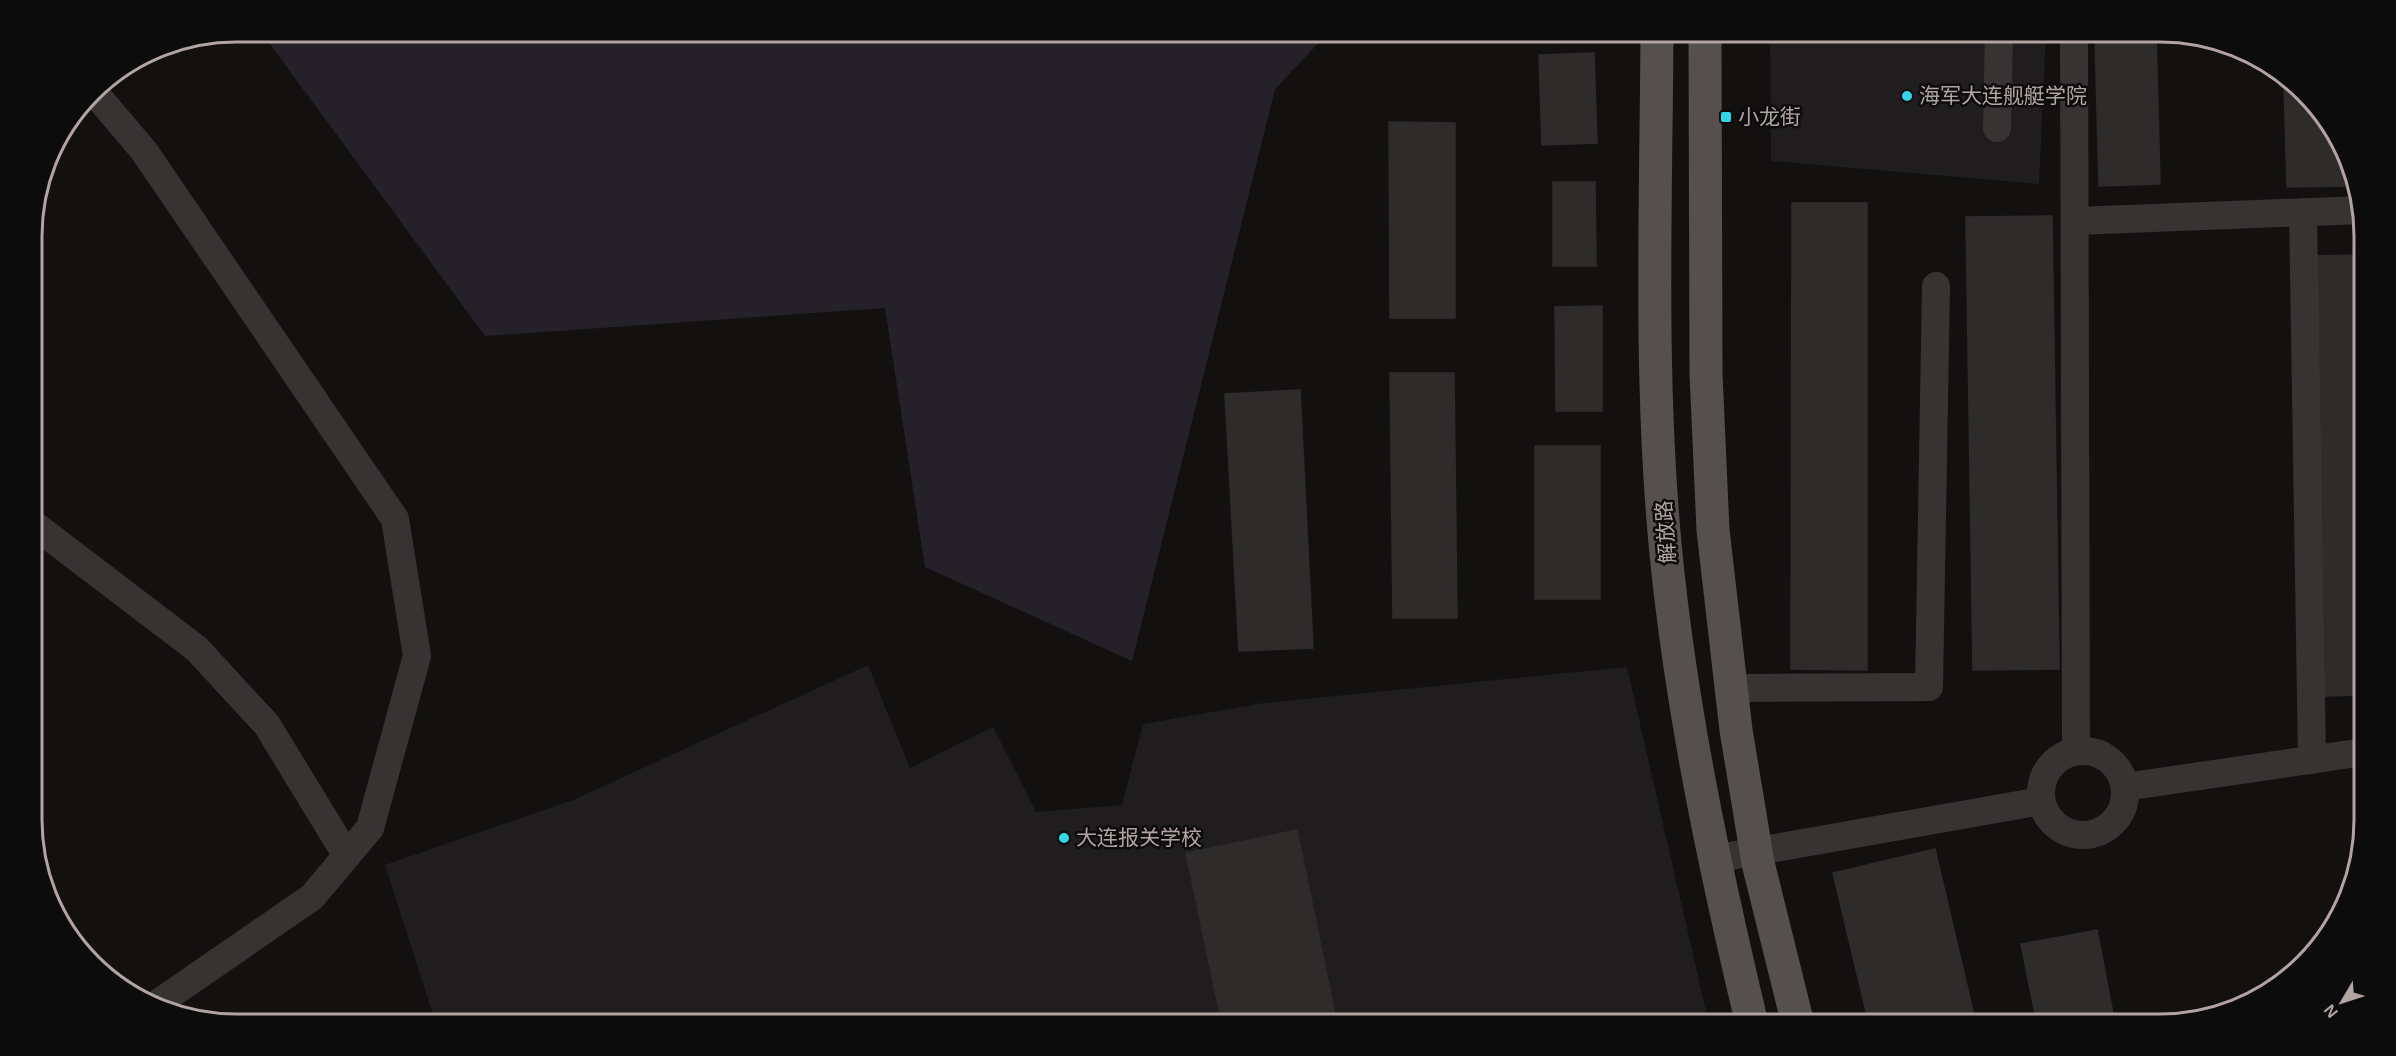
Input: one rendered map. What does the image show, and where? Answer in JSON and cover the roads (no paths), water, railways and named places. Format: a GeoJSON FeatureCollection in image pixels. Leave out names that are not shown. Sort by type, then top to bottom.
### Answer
{"type":"FeatureCollection","features":[{"type":"Feature","properties":{"kind":"main road","name":"解放路"},"geometry":{"type":"LineString","coordinates":[[1657,42],[1655,371],[1666,554],[1690,738],[1713,859],[1750,1014]]}},
{"type":"Feature","properties":{"kind":"main road"},"geometry":{"type":"LineString","coordinates":[[1706,42],[1706,374],[1713,530],[1736,730],[1757,851],[1796,1014]]}},
{"type":"Feature","properties":{"kind":"street"},"geometry":{"type":"LineString","coordinates":[[1997,128],[1999,42]]}},
{"type":"Feature","properties":{"kind":"street"},"geometry":{"type":"LineString","coordinates":[[2074,42],[2076,751]]}},
{"type":"Feature","properties":{"kind":"street"},"geometry":{"type":"LineString","coordinates":[[99,99],[144,151],[395,519],[417,656],[370,828],[312,897],[163,1000]]}},
{"type":"Feature","properties":{"kind":"street"},"geometry":{"type":"LineString","coordinates":[[2075,221],[2352,210]]}},
{"type":"Feature","properties":{"kind":"street"},"geometry":{"type":"LineString","coordinates":[[2303,212],[2312,760]]}},
{"type":"Feature","properties":{"kind":"street"},"geometry":{"type":"LineString","coordinates":[[1732,688],[1929,687],[1936,286]]}},
{"type":"Feature","properties":{"kind":"street"},"geometry":{"type":"LineString","coordinates":[[42,531],[197,649],[267,725],[346,856]]}},
{"type":"Feature","properties":{"kind":"street"},"geometry":{"type":"LineString","coordinates":[[2076,751],[2102,755],[2113,763],[2121,774],[2125,787],[2125,800],[2120,814],[2111,826],[2099,833],[2084,836],[2069,833],[2056,826],[2047,815],[2042,801],[2043,781],[2052,764],[2076,751]]}},
{"type":"Feature","properties":{"kind":"street"},"geometry":{"type":"LineString","coordinates":[[2125,787],[2354,754]]}},
{"type":"Feature","properties":{"kind":"street"},"geometry":{"type":"LineString","coordinates":[[1713,859],[2042,801]]}},
{"type":"Feature","properties":{"kind":"place","name":"海军大连舰艇学院"},"geometry":{"type":"Point","coordinates":[1907,96]}},
{"type":"Feature","properties":{"kind":"place","name":"小龙街"},"geometry":{"type":"Point","coordinates":[1726,117]}},
{"type":"Feature","properties":{"kind":"place","name":"大连报关学校"},"geometry":{"type":"Point","coordinates":[1064,838]}}]}
